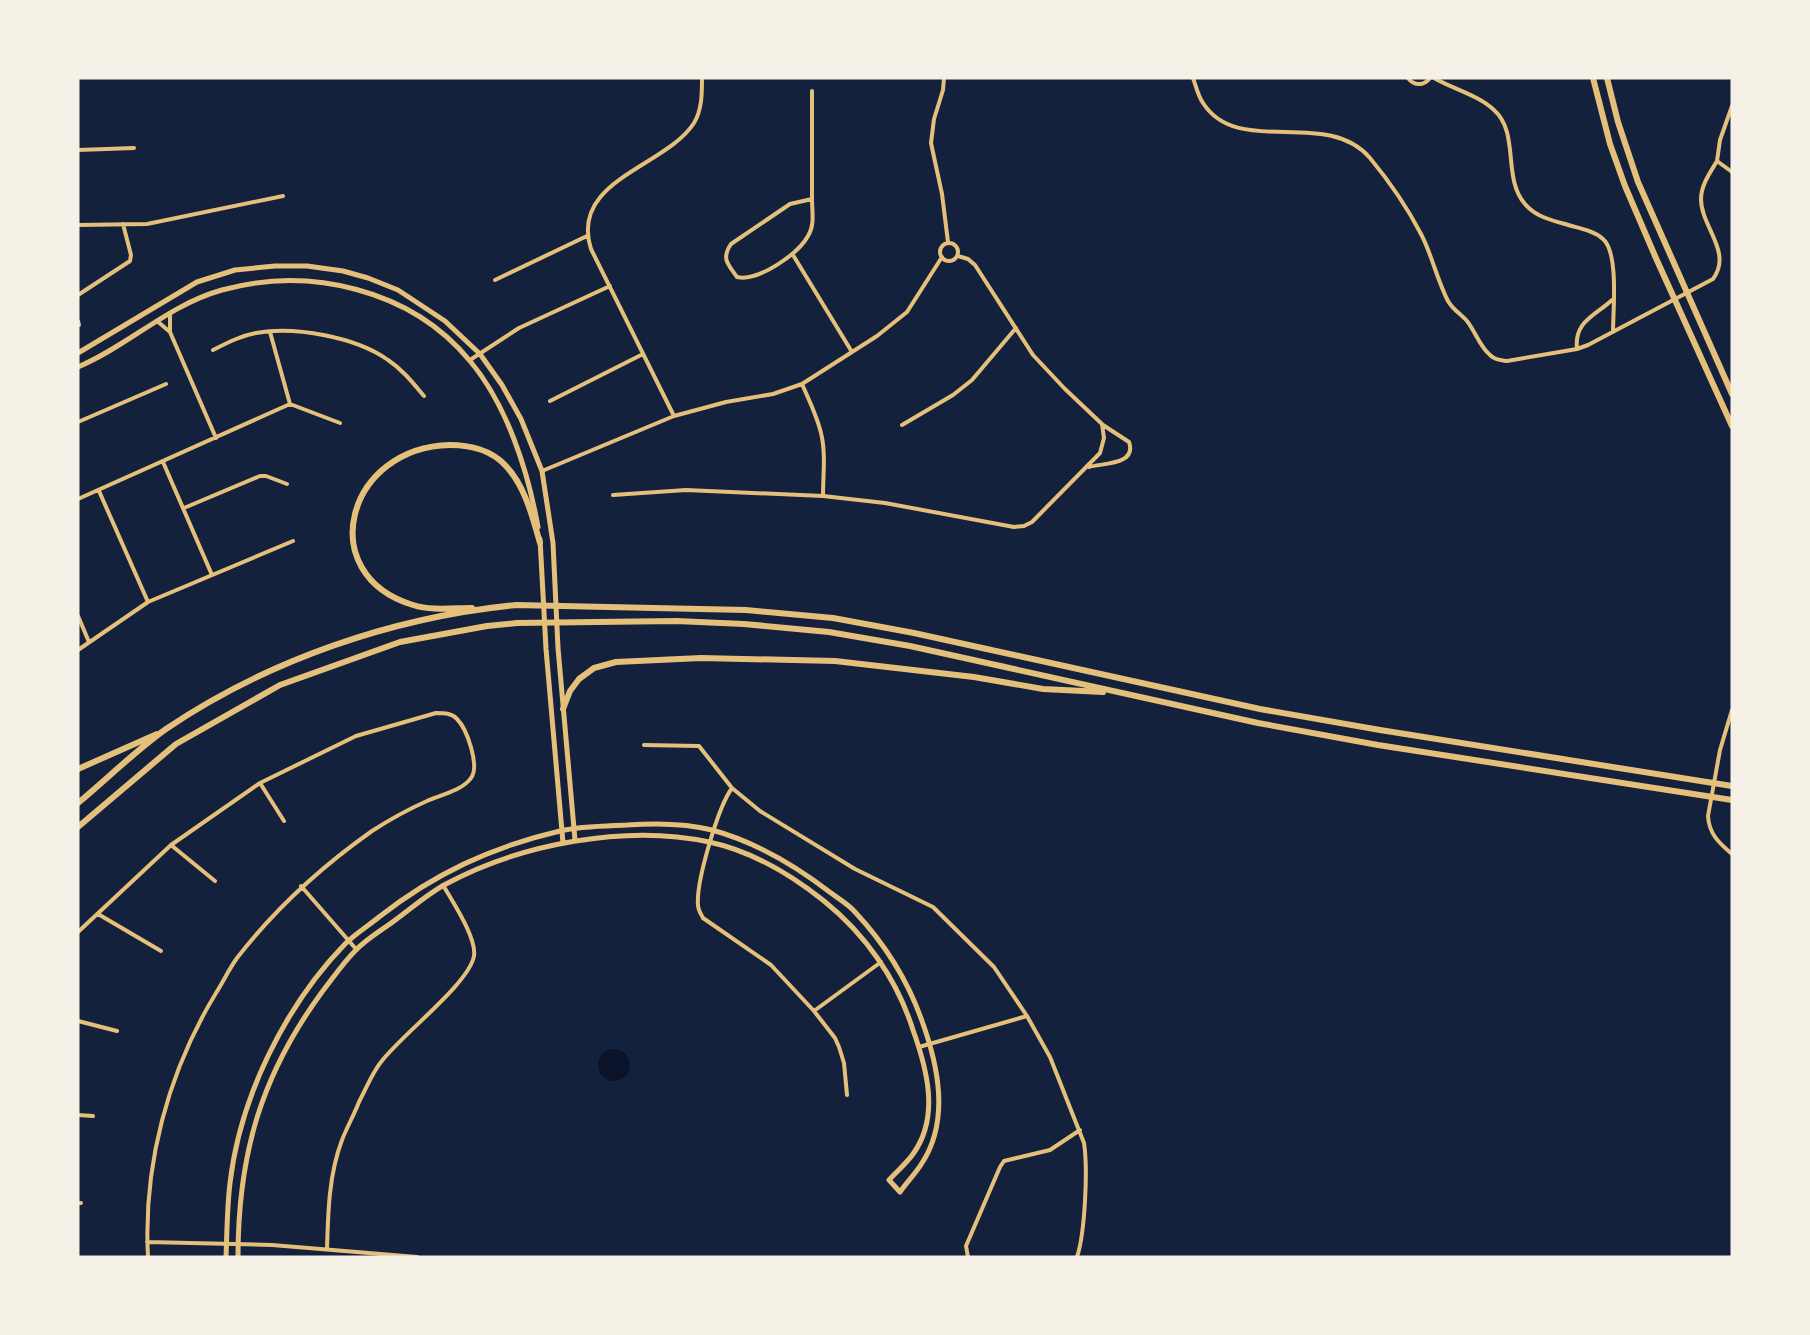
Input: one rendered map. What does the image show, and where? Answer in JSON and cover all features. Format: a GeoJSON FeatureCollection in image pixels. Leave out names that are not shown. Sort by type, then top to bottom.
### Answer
{"type":"FeatureCollection","features":[{"type":"Feature","properties":{"kind":"main road"},"geometry":{"type":"LineString","coordinates":[[1593,78],[1610,144],[1654,256],[1732,426]]}},
{"type":"Feature","properties":{"kind":"main road"},"geometry":{"type":"LineString","coordinates":[[1607,78],[1618,122],[1638,182],[1732,394]]}},
{"type":"Feature","properties":{"kind":"main road"},"geometry":{"type":"LineString","coordinates":[[486,608],[415,606],[398,600],[372,581],[357,556],[353,533],[356,508],[368,484],[387,465],[412,452],[444,445],[475,448],[503,463],[516,479],[525,496],[540,543]]}},
{"type":"Feature","properties":{"kind":"main road"},"geometry":{"type":"LineString","coordinates":[[78,769],[165,730],[272,668],[395,626],[486,608],[516,605],[746,610],[833,618],[914,633],[1260,708],[1380,730],[1732,786]]}},
{"type":"Feature","properties":{"kind":"main road"},"geometry":{"type":"LineString","coordinates":[[78,827],[176,744],[280,685],[399,642],[487,626],[517,623],[676,621],[788,627],[910,646],[1258,723],[1378,745],[1732,800]]}},
{"type":"Feature","properties":{"kind":"main road"},"geometry":{"type":"LineString","coordinates":[[563,709],[570,691],[579,679],[594,668],[616,662],[701,658],[835,662],[974,677],[1043,689],[1119,693]]}},
{"type":"Feature","properties":{"kind":"main road"},"geometry":{"type":"LineString","coordinates":[[78,803],[165,730]]}},
{"type":"Feature","properties":{"kind":"street"},"geometry":{"type":"LineString","coordinates":[[674,416],[591,249],[587,236],[590,217],[596,202],[618,181],[674,142],[694,122],[699,109],[702,78]]}},
{"type":"Feature","properties":{"kind":"street"},"geometry":{"type":"LineString","coordinates":[[944,78],[943,90],[934,118],[931,143],[942,194],[948,242]]}},
{"type":"Feature","properties":{"kind":"street"},"geometry":{"type":"LineString","coordinates":[[1192,78],[1202,103],[1215,116],[1232,125],[1252,131],[1320,132],[1348,140],[1368,156],[1397,194],[1421,235],[1449,302],[1468,322],[1489,355],[1497,360],[1507,361],[1576,349],[1713,279],[1720,268],[1719,248],[1702,206],[1701,197],[1706,180],[1717,160],[1720,140],[1732,106]]}},
{"type":"Feature","properties":{"kind":"street"},"geometry":{"type":"LineString","coordinates":[[1408,78],[1416,84],[1422,84],[1432,78],[1496,111],[1502,120],[1507,137],[1516,188],[1525,205],[1548,220],[1594,234],[1606,242],[1613,258],[1613,332]]}},
{"type":"Feature","properties":{"kind":"street"},"geometry":{"type":"LineString","coordinates":[[812,92],[813,223],[809,235],[793,255],[753,277],[746,279],[737,277],[726,262],[725,252],[731,243],[790,204],[812,199]]}},
{"type":"Feature","properties":{"kind":"street"},"geometry":{"type":"LineString","coordinates":[[78,150],[134,148]]}},
{"type":"Feature","properties":{"kind":"street"},"geometry":{"type":"LineString","coordinates":[[1717,160],[1732,172]]}},
{"type":"Feature","properties":{"kind":"street"},"geometry":{"type":"LineString","coordinates":[[78,225],[147,224],[283,196]]}},
{"type":"Feature","properties":{"kind":"street"},"geometry":{"type":"LineString","coordinates":[[78,295],[130,261],[131,255],[123,224]]}},
{"type":"Feature","properties":{"kind":"street"},"geometry":{"type":"LineString","coordinates":[[495,280],[587,236]]}},
{"type":"Feature","properties":{"kind":"street"},"geometry":{"type":"LineString","coordinates":[[948,242],[955,244],[958,256],[947,261],[942,257],[940,251],[948,242]]}},
{"type":"Feature","properties":{"kind":"street"},"geometry":{"type":"LineString","coordinates":[[793,255],[852,352]]}},
{"type":"Feature","properties":{"kind":"street"},"geometry":{"type":"LineString","coordinates":[[958,256],[968,259],[975,265],[1033,355],[1102,424],[1129,442],[1131,453],[1121,462],[1088,468]]}},
{"type":"Feature","properties":{"kind":"street"},"geometry":{"type":"LineString","coordinates":[[542,471],[674,416],[726,402],[773,394],[802,384],[908,312],[942,257]]}},
{"type":"Feature","properties":{"kind":"street"},"geometry":{"type":"LineString","coordinates":[[78,353],[197,282],[236,270],[307,266],[343,271],[398,290],[445,321],[480,354],[502,385],[521,419],[542,471],[556,575],[558,648],[575,840]]}},
{"type":"Feature","properties":{"kind":"street"},"geometry":{"type":"LineString","coordinates":[[78,367],[170,312],[221,290],[274,281],[306,280],[340,284],[394,301],[437,330],[470,360],[491,392],[519,450],[533,501],[543,576],[546,649],[563,843]]}},
{"type":"Feature","properties":{"kind":"street"},"geometry":{"type":"LineString","coordinates":[[470,360],[519,328],[610,286]]}},
{"type":"Feature","properties":{"kind":"street"},"geometry":{"type":"LineString","coordinates":[[1576,349],[1578,331],[1585,322],[1613,299]]}},
{"type":"Feature","properties":{"kind":"street"},"geometry":{"type":"LineString","coordinates":[[170,312],[170,332],[216,438]]}},
{"type":"Feature","properties":{"kind":"street"},"geometry":{"type":"LineString","coordinates":[[156,320],[170,332]]}},
{"type":"Feature","properties":{"kind":"street"},"geometry":{"type":"LineString","coordinates":[[902,425],[953,395],[972,380],[1016,328]]}},
{"type":"Feature","properties":{"kind":"street"},"geometry":{"type":"LineString","coordinates":[[213,350],[235,339],[280,330],[317,334],[353,343],[386,358],[404,372],[424,396]]}},
{"type":"Feature","properties":{"kind":"street"},"geometry":{"type":"LineString","coordinates":[[270,332],[290,404]]}},
{"type":"Feature","properties":{"kind":"street"},"geometry":{"type":"LineString","coordinates":[[550,400],[643,354]]}},
{"type":"Feature","properties":{"kind":"street"},"geometry":{"type":"LineString","coordinates":[[78,422],[166,384]]}},
{"type":"Feature","properties":{"kind":"street"},"geometry":{"type":"LineString","coordinates":[[802,384],[822,436],[823,496]]}},
{"type":"Feature","properties":{"kind":"street"},"geometry":{"type":"LineString","coordinates":[[78,499],[290,404],[340,423]]}},
{"type":"Feature","properties":{"kind":"street"},"geometry":{"type":"LineString","coordinates":[[613,495],[686,490],[823,496],[885,502],[1014,527],[1024,526],[1032,522],[1088,468],[1103,447],[1102,424]]}},
{"type":"Feature","properties":{"kind":"street"},"geometry":{"type":"LineString","coordinates":[[163,462],[212,575]]}},
{"type":"Feature","properties":{"kind":"street"},"geometry":{"type":"LineString","coordinates":[[184,508],[260,476],[288,484]]}},
{"type":"Feature","properties":{"kind":"street"},"geometry":{"type":"LineString","coordinates":[[99,490],[148,602]]}},
{"type":"Feature","properties":{"kind":"street"},"geometry":{"type":"LineString","coordinates":[[78,650],[148,602],[293,542]]}},
{"type":"Feature","properties":{"kind":"street"},"geometry":{"type":"LineString","coordinates":[[78,616],[89,642]]}},
{"type":"Feature","properties":{"kind":"street"},"geometry":{"type":"LineString","coordinates":[[1732,710],[1720,750],[1708,824],[1716,840],[1732,854]]}},
{"type":"Feature","properties":{"kind":"street"},"geometry":{"type":"LineString","coordinates":[[78,932],[171,845],[260,783],[356,736],[436,713],[447,713],[459,720],[475,758],[472,777],[465,784],[373,830],[301,886],[236,959],[196,1025],[167,1101],[157,1143],[149,1185],[148,1257]]}},
{"type":"Feature","properties":{"kind":"street"},"geometry":{"type":"LineString","coordinates":[[644,745],[699,746],[732,788],[760,812],[855,869],[933,907],[994,967],[1027,1016],[1050,1057],[1080,1130],[1086,1158],[1082,1222],[1077,1257]]}},
{"type":"Feature","properties":{"kind":"street"},"geometry":{"type":"LineString","coordinates":[[260,783],[284,821]]}},
{"type":"Feature","properties":{"kind":"street"},"geometry":{"type":"LineString","coordinates":[[732,788],[725,797],[714,831],[698,890],[698,908],[703,918],[771,965],[814,1011],[835,1038],[839,1047],[844,1063],[848,1095]]}},
{"type":"Feature","properties":{"kind":"street"},"geometry":{"type":"LineString","coordinates":[[226,1257],[230,1182],[248,1107],[262,1068],[298,1005],[321,972],[349,941],[401,900],[465,862],[493,851],[561,831],[643,824],[689,826],[714,831],[761,849],[802,870],[854,910],[890,956],[916,1005],[930,1044],[938,1082],[939,1110],[936,1127],[923,1161],[900,1192],[889,1180],[913,1154],[920,1142],[929,1110],[928,1085],[919,1047],[906,1009],[880,962],[846,918],[796,879],[756,858],[711,842],[664,836],[617,836],[575,840],[497,862],[443,885],[356,950],[309,1011],[274,1071],[259,1109],[241,1183],[238,1257]]}},
{"type":"Feature","properties":{"kind":"street"},"geometry":{"type":"LineString","coordinates":[[171,845],[215,881]]}},
{"type":"Feature","properties":{"kind":"street"},"geometry":{"type":"LineString","coordinates":[[327,1249],[329,1197],[334,1169],[342,1142],[369,1082],[380,1063],[397,1043],[458,983],[474,959],[473,941],[443,885]]}},
{"type":"Feature","properties":{"kind":"street"},"geometry":{"type":"LineString","coordinates":[[301,886],[356,950]]}},
{"type":"Feature","properties":{"kind":"street"},"geometry":{"type":"LineString","coordinates":[[98,914],[161,951]]}},
{"type":"Feature","properties":{"kind":"street"},"geometry":{"type":"LineString","coordinates":[[814,1011],[880,962]]}},
{"type":"Feature","properties":{"kind":"street"},"geometry":{"type":"LineString","coordinates":[[919,1047],[1027,1016]]}},
{"type":"Feature","properties":{"kind":"street"},"geometry":{"type":"LineString","coordinates":[[78,1021],[117,1031]]}},
{"type":"Feature","properties":{"kind":"street"},"geometry":{"type":"LineString","coordinates":[[78,1115],[93,1116]]}},
{"type":"Feature","properties":{"kind":"street"},"geometry":{"type":"LineString","coordinates":[[968,1257],[966,1246],[1000,1167],[1005,1161],[1050,1150],[1080,1130]]}},
{"type":"Feature","properties":{"kind":"street"},"geometry":{"type":"LineString","coordinates":[[147,1242],[238,1243],[417,1257]]}},
{"type":"Feature","properties":{"kind":"water"},"geometry":{"type":"Polygon","coordinates":[[[614,1049],[626,1053],[630,1065],[626,1077],[614,1081],[602,1077],[598,1065],[602,1053],[614,1049]]]}}]}
